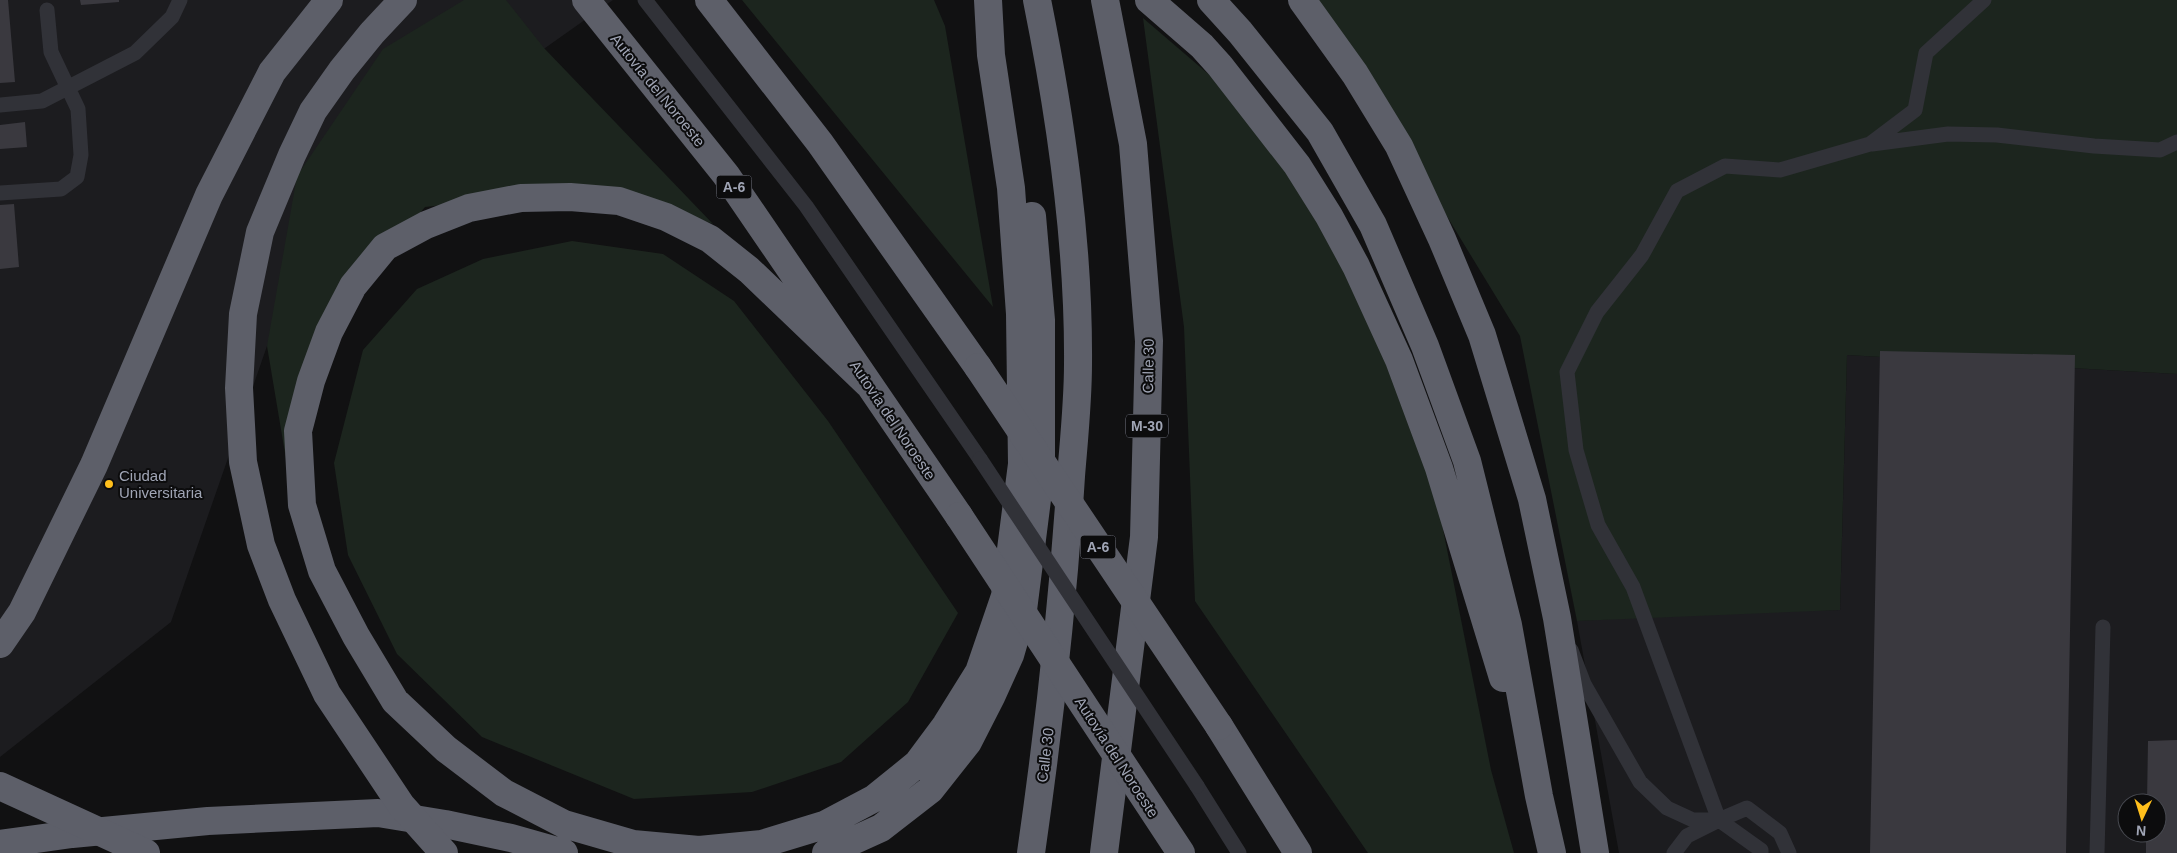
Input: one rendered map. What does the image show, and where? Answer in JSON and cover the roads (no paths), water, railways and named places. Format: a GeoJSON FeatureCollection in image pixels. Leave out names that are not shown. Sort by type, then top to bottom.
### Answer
{"type":"FeatureCollection","features":[{"type":"Feature","properties":{"kind":"highway"},"geometry":{"type":"LineString","coordinates":[[0,644],[22,612],[94,465],[209,195],[272,72],[329,0]]}},
{"type":"Feature","properties":{"kind":"highway"},"geometry":{"type":"LineString","coordinates":[[403,0],[372,33],[342,70],[313,111],[292,155],[260,232],[243,314],[239,388],[243,462],[260,545],[282,600],[327,694],[401,805],[444,853]]}},
{"type":"Feature","properties":{"kind":"highway","name":"Autovía del Noroeste"},"geometry":{"type":"LineString","coordinates":[[586,0],[726,175],[959,516],[1181,853]]}},
{"type":"Feature","properties":{"kind":"highway","name":"A-6"},"geometry":{"type":"LineString","coordinates":[[709,0],[820,143],[978,367],[1219,726],[1298,853]]}},
{"type":"Feature","properties":{"kind":"highway"},"geometry":{"type":"LineString","coordinates":[[868,384],[749,270],[710,239],[666,218],[619,201],[570,197],[521,198],[469,208],[426,225],[385,246],[353,286],[330,332],[311,381],[298,431],[302,504],[322,571],[356,636],[395,701],[446,749],[504,793],[564,824],[633,844],[699,850],[762,844],[824,825],[875,798],[917,764],[946,725],[978,672],[1005,596],[1022,464],[1020,314],[1011,188],[991,55],[988,0]]}},
{"type":"Feature","properties":{"kind":"highway"},"geometry":{"type":"LineString","coordinates":[[826,853],[881,828],[930,790],[968,742],[992,697],[1010,655],[1024,610],[1041,468],[1041,320],[1030,190],[1010,53],[997,0]]}},
{"type":"Feature","properties":{"kind":"highway","name":"Calle 30"},"geometry":{"type":"LineString","coordinates":[[1032,853],[1046,749],[1066,559],[1078,364],[1075,267],[1064,151],[1037,0]]}},
{"type":"Feature","properties":{"kind":"highway","name":"Calle 30"},"geometry":{"type":"LineString","coordinates":[[1104,853],[1144,537],[1149,341],[1134,144],[1105,0]]}},
{"type":"Feature","properties":{"kind":"highway"},"geometry":{"type":"LineString","coordinates":[[1149,0],[1202,46],[1220,66],[1297,165],[1330,216],[1356,266],[1399,360],[1439,468],[1539,796]]}},
{"type":"Feature","properties":{"kind":"highway"},"geometry":{"type":"LineString","coordinates":[[1211,0],[1240,32],[1320,132],[1372,225],[1425,346],[1467,461],[1508,625],[1539,796],[1552,853]]}},
{"type":"Feature","properties":{"kind":"highway"},"geometry":{"type":"LineString","coordinates":[[1302,0],[1355,74],[1399,146],[1442,239],[1482,335],[1532,499],[1557,618],[1595,853]]}},
{"type":"Feature","properties":{"kind":"highway"},"geometry":{"type":"LineString","coordinates":[[0,786],[146,853]]}},
{"type":"Feature","properties":{"kind":"highway"},"geometry":{"type":"LineString","coordinates":[[0,844],[72,834],[208,821],[378,813],[445,824],[511,838],[564,853]]}},
{"type":"Feature","properties":{"kind":"lane"},"geometry":{"type":"LineString","coordinates":[[0,104],[42,101],[135,53],[172,17],[180,0]]}},
{"type":"Feature","properties":{"kind":"lane"},"geometry":{"type":"LineString","coordinates":[[645,0],[806,206],[980,459],[1197,786],[1239,853]]}},
{"type":"Feature","properties":{"kind":"lane"},"geometry":{"type":"LineString","coordinates":[[1870,144],[1915,110],[1926,53],[1984,0]]}},
{"type":"Feature","properties":{"kind":"lane"},"geometry":{"type":"LineString","coordinates":[[0,193],[61,189],[77,177],[81,155],[78,109],[51,52],[47,10]]}},
{"type":"Feature","properties":{"kind":"lane"},"geometry":{"type":"LineString","coordinates":[[1761,853],[1761,850],[1719,820],[1633,587],[1598,525],[1576,450],[1567,372],[1596,312],[1642,255],[1677,191],[1725,166],[1780,170],[1870,144],[1948,134],[1997,135],[2094,146],[2160,150],[2177,142]]}},
{"type":"Feature","properties":{"kind":"lane"},"geometry":{"type":"LineString","coordinates":[[1557,618],[1584,684],[1640,782],[1667,808],[1693,820],[1719,820]]}},
{"type":"Feature","properties":{"kind":"lane"},"geometry":{"type":"LineString","coordinates":[[2097,853],[2103,627]]}},
{"type":"Feature","properties":{"kind":"lane"},"geometry":{"type":"LineString","coordinates":[[1674,853],[1687,836],[1747,808],[1780,833],[1789,853]]}},
{"type":"Feature","properties":{"kind":"place","name":"Ciudad Universitaria"},"geometry":{"type":"Point","coordinates":[109,484]}}]}
